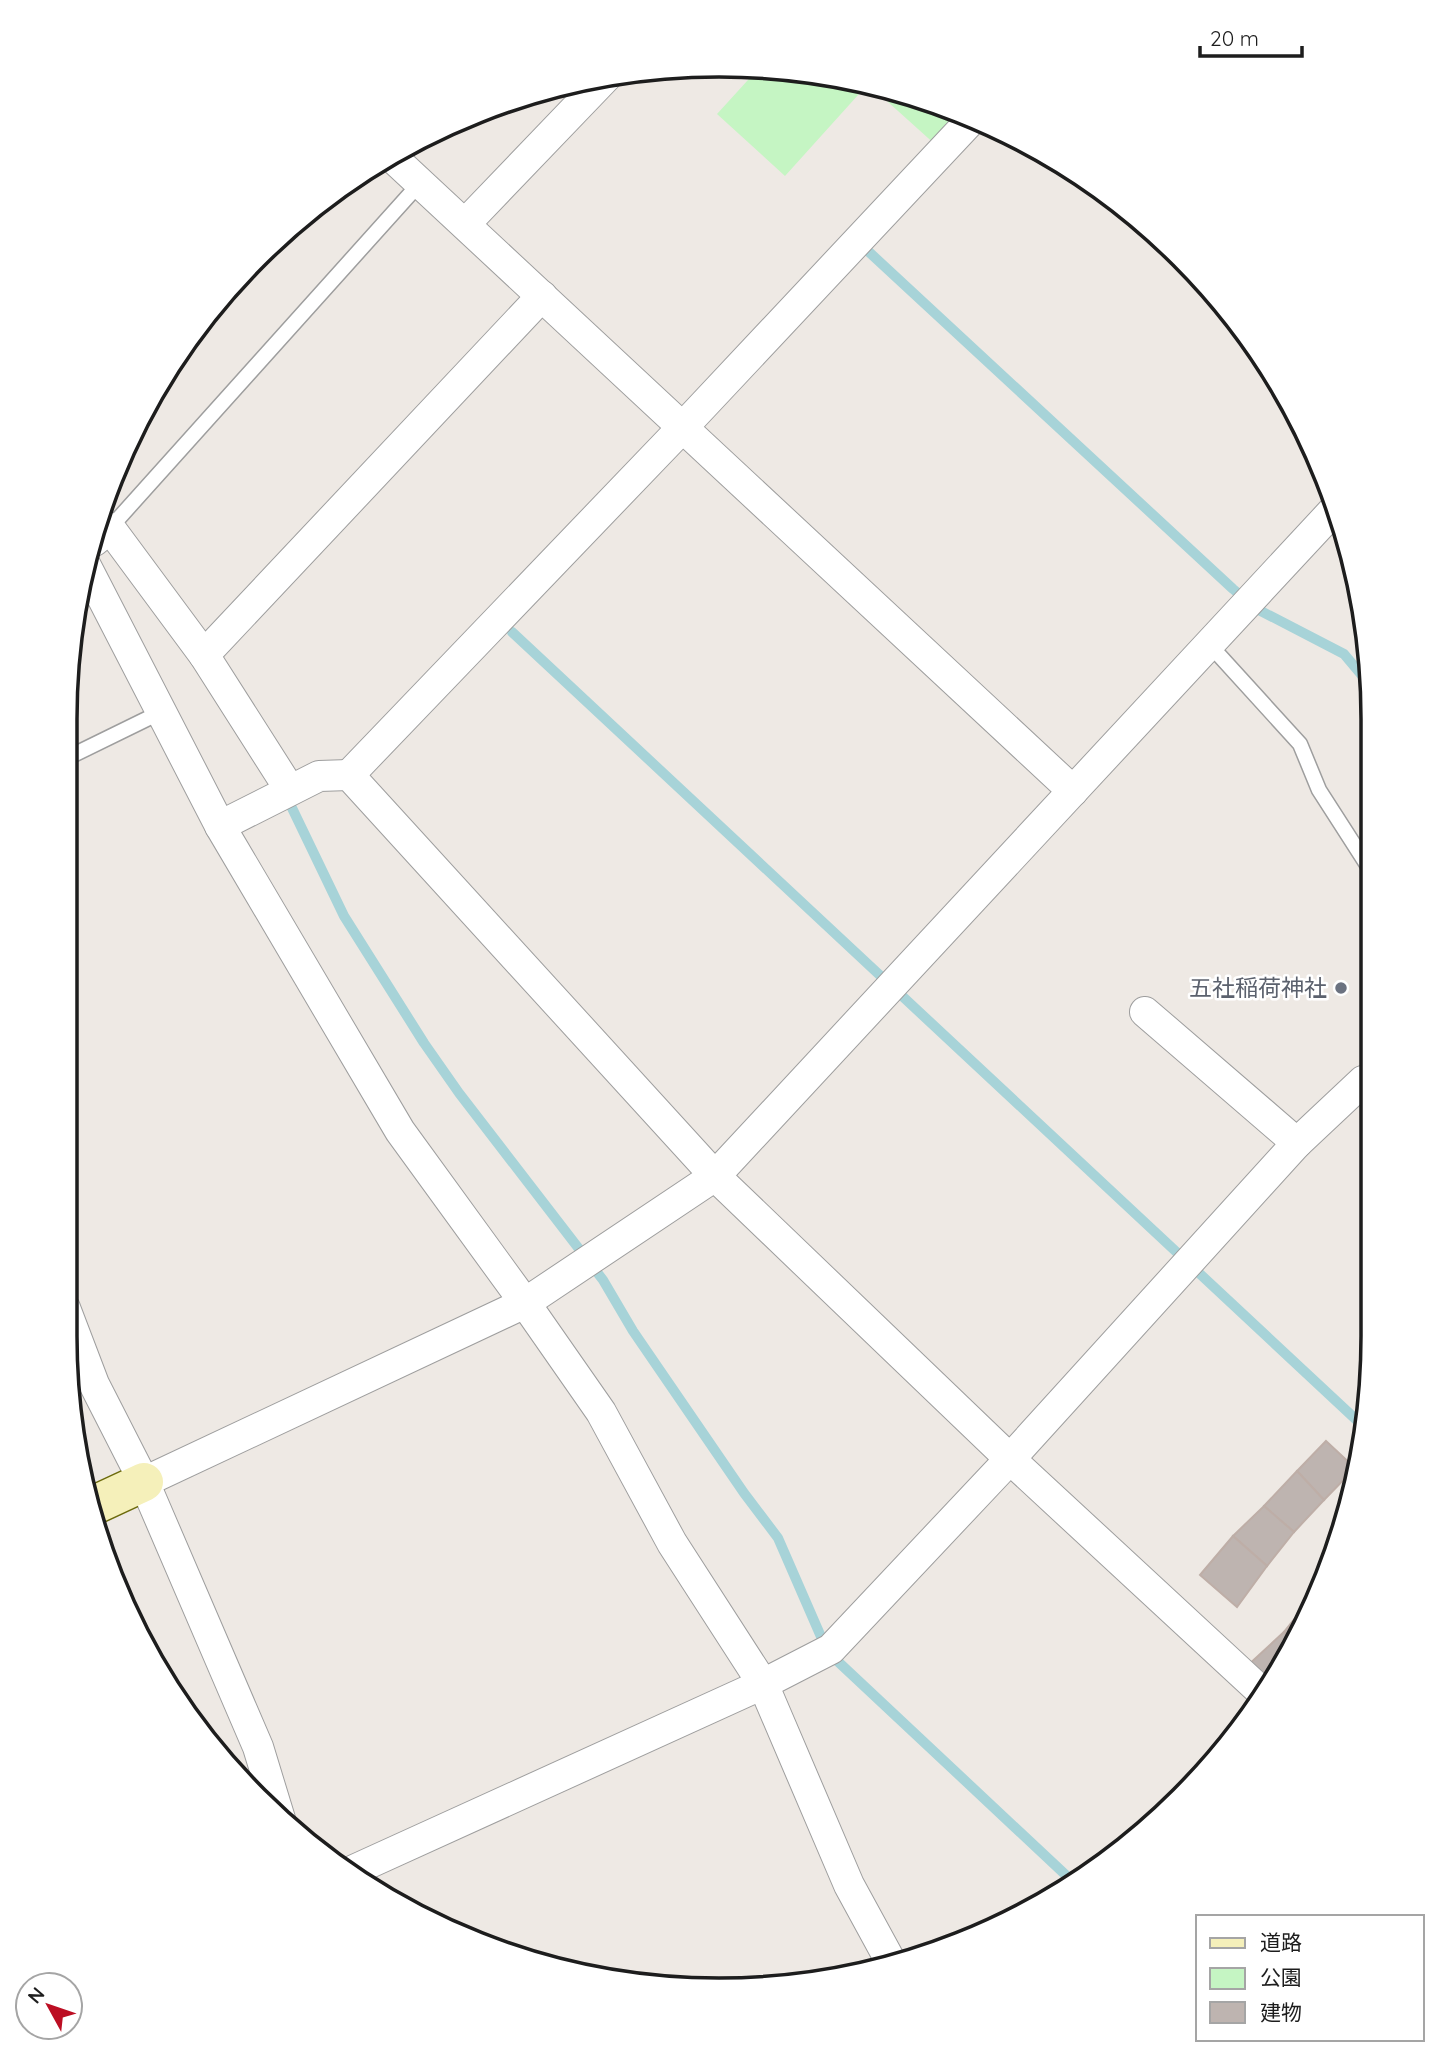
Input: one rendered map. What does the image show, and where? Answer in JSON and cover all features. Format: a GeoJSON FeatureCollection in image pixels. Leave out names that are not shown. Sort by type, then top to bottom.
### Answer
{"type":"FeatureCollection","features":[{"type":"Feature","properties":{"kind":"street"},"geometry":{"type":"LineString","coordinates":[[465,224],[595,89]]}},
{"type":"Feature","properties":{"kind":"street"},"geometry":{"type":"LineString","coordinates":[[220,826],[319,776],[349,775],[683,427],[965,126]]}},
{"type":"Feature","properties":{"kind":"street"},"geometry":{"type":"LineString","coordinates":[[398,163],[1073,791]]}},
{"type":"Feature","properties":{"kind":"street"},"geometry":{"type":"LineString","coordinates":[[204,655],[542,296]]}},
{"type":"Feature","properties":{"kind":"street"},"geometry":{"type":"LineString","coordinates":[[99,1503],[525,1303],[716,1176],[1328,516]]}},
{"type":"Feature","properties":{"kind":"street"},"geometry":{"type":"LineString","coordinates":[[104,537],[204,655],[290,790]]}},
{"type":"Feature","properties":{"kind":"street"},"geometry":{"type":"LineString","coordinates":[[93,579],[220,826],[400,1131],[601,1412],[672,1543],[764,1684],[849,1885],[887,1955]]}},
{"type":"Feature","properties":{"kind":"street"},"geometry":{"type":"LineString","coordinates":[[349,775],[716,1176],[1010,1460],[1257,1687]]}},
{"type":"Feature","properties":{"kind":"street"},"geometry":{"type":"LineString","coordinates":[[1144,1012],[1297,1143]]}},
{"type":"Feature","properties":{"kind":"street"},"geometry":{"type":"LineString","coordinates":[[359,1868],[764,1684],[831,1648],[1010,1460],[1297,1143],[1361,1083]]}},
{"type":"Feature","properties":{"kind":"street"},"geometry":{"type":"LineString","coordinates":[[77,1340],[94,1384],[144,1482],[258,1747],[274,1798]]}},
{"type":"Feature","properties":{"kind":"lane"},"geometry":{"type":"LineString","coordinates":[[106,531],[420,183]]}},
{"type":"Feature","properties":{"kind":"lane"},"geometry":{"type":"LineString","coordinates":[[1209,644],[1300,744],[1319,789],[1361,855]]}},
{"type":"Feature","properties":{"kind":"lane"},"geometry":{"type":"LineString","coordinates":[[77,753],[161,712]]}},
{"type":"Feature","properties":{"kind":"green space"},"geometry":{"type":"Polygon","coordinates":[[[750,78],[803,82],[860,93],[785,176],[717,114],[750,78]]]}},
{"type":"Feature","properties":{"kind":"green space"},"geometry":{"type":"Polygon","coordinates":[[[885,99],[959,124],[938,147],[885,99]]]}},
{"type":"Feature","properties":{"kind":"building"},"geometry":{"type":"Polygon","coordinates":[[[1326,1441],[1349,1462],[1345,1479],[1324,1500],[1297,1471],[1326,1441]]]}},
{"type":"Feature","properties":{"kind":"building"},"geometry":{"type":"Polygon","coordinates":[[[1297,1471],[1324,1500],[1294,1532],[1264,1506],[1297,1471]]]}},
{"type":"Feature","properties":{"kind":"building"},"geometry":{"type":"Polygon","coordinates":[[[1264,1506],[1294,1532],[1267,1566],[1233,1536],[1264,1506]]]}},
{"type":"Feature","properties":{"kind":"building"},"geometry":{"type":"Polygon","coordinates":[[[1233,1536],[1267,1566],[1237,1607],[1200,1575],[1233,1536]]]}},
{"type":"Feature","properties":{"kind":"building"},"geometry":{"type":"Polygon","coordinates":[[[1297,1616],[1287,1635],[1284,1632],[1297,1616]]]}},
{"type":"Feature","properties":{"kind":"building"},"geometry":{"type":"Polygon","coordinates":[[[1284,1632],[1287,1635],[1260,1681],[1246,1667],[1284,1632]]]}},
{"type":"Feature","properties":{"kind":"waterway"},"geometry":{"type":"LineString","coordinates":[[869,252],[1233,589],[1257,609],[1344,654],[1360,673]]}},
{"type":"Feature","properties":{"kind":"waterway"},"geometry":{"type":"LineString","coordinates":[[512,632],[1356,1420]]}},
{"type":"Feature","properties":{"kind":"waterway"},"geometry":{"type":"LineString","coordinates":[[292,808],[344,916],[424,1043],[459,1093],[603,1280],[633,1331],[778,1538],[832,1656],[1067,1876]]}},
{"type":"Feature","properties":{"kind":"place","name":"五社稲荷神社"},"geometry":{"type":"Point","coordinates":[1341,988]}}]}
